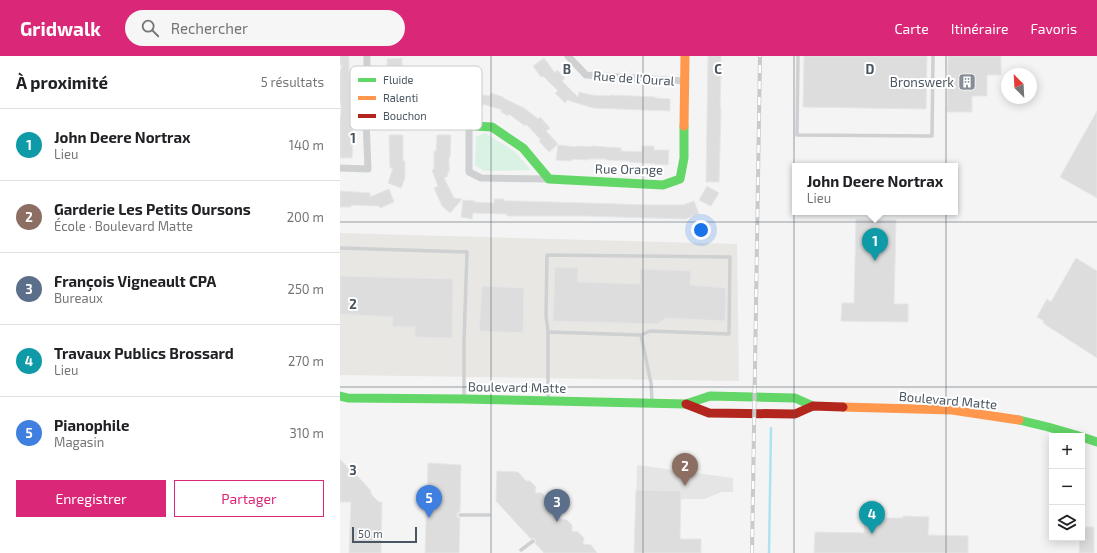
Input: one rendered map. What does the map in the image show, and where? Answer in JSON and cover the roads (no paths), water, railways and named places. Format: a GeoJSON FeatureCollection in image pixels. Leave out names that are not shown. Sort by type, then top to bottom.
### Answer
{"type":"FeatureCollection","features":[{"type":"Feature","properties":{"kind":"main road","name":"Rue Orange"},"geometry":{"type":"LineString","coordinates":[[550,179],[663,184],[680,179],[684,158],[685,56]]}},
{"type":"Feature","properties":{"kind":"main road"},"geometry":{"type":"LineString","coordinates":[[482,126],[492,127],[523,148],[550,179]]}},
{"type":"Feature","properties":{"kind":"main road","name":"Boulevard Matte"},"geometry":{"type":"LineString","coordinates":[[686,404],[710,396],[795,398],[812,406],[911,408],[965,412],[1024,422],[1069,433]]}},
{"type":"Feature","properties":{"kind":"main road","name":"Boulevard Matte"},"geometry":{"type":"LineString","coordinates":[[343,398],[686,404],[709,413],[754,414],[795,414],[812,406]]}},
{"type":"Feature","properties":{"kind":"main road"},"geometry":{"type":"LineString","coordinates":[[1085,438],[1097,442]]}},
{"type":"Feature","properties":{"kind":"street"},"geometry":{"type":"LineString","coordinates":[[367,56],[367,66]]}},
{"type":"Feature","properties":{"kind":"street","name":"Rue de l'Oural"},"geometry":{"type":"LineString","coordinates":[[568,56],[586,75],[685,81]]}},
{"type":"Feature","properties":{"kind":"street"},"geometry":{"type":"LineString","coordinates":[[340,168],[368,168],[366,130]]}},
{"type":"Feature","properties":{"kind":"street","name":"Rue Orange"},"geometry":{"type":"LineString","coordinates":[[469,130],[469,172],[481,178],[550,179]]}},
{"type":"Feature","properties":{"kind":"lane"},"geometry":{"type":"LineString","coordinates":[[798,56],[797,135],[932,136],[933,56]]}},
{"type":"Feature","properties":{"kind":"lane"},"geometry":{"type":"LineString","coordinates":[[340,248],[467,252],[464,399]]}},
{"type":"Feature","properties":{"kind":"lane"},"geometry":{"type":"LineString","coordinates":[[548,332],[641,335],[650,331],[729,334],[730,257],[547,255],[546,315],[548,332],[548,401]]}},
{"type":"Feature","properties":{"kind":"lane"},"geometry":{"type":"LineString","coordinates":[[641,335],[651,383],[652,403]]}},
{"type":"Feature","properties":{"kind":"lane"},"geometry":{"type":"LineString","coordinates":[[460,515],[489,515]]}},
{"type":"Feature","properties":{"kind":"lane"},"geometry":{"type":"LineString","coordinates":[[521,550],[533,541]]}},
{"type":"Feature","properties":{"kind":"waterway"},"geometry":{"type":"LineString","coordinates":[[769,553],[771,428]]}},
{"type":"Feature","properties":{"kind":"railway"},"geometry":{"type":"LineString","coordinates":[[752,553],[760,56]]}},
{"type":"Feature","properties":{"kind":"place","name":"Bronswerk"},"geometry":{"type":"Point","coordinates":[967,82]}},
{"type":"Feature","properties":{"kind":"place","name":"John Deere Nortrax"},"geometry":{"type":"Point","coordinates":[875,261]}},
{"type":"Feature","properties":{"kind":"place","name":"Garderie Les Petits Oursons"},"geometry":{"type":"Point","coordinates":[685,486]}},
{"type":"Feature","properties":{"kind":"place","name":"Pianophile"},"geometry":{"type":"Point","coordinates":[429,518]}},
{"type":"Feature","properties":{"kind":"place","name":"François Vigneault CPA"},"geometry":{"type":"Point","coordinates":[557,522]}},
{"type":"Feature","properties":{"kind":"place","name":"Travaux Publics Brossard"},"geometry":{"type":"Point","coordinates":[872,534]}}]}
